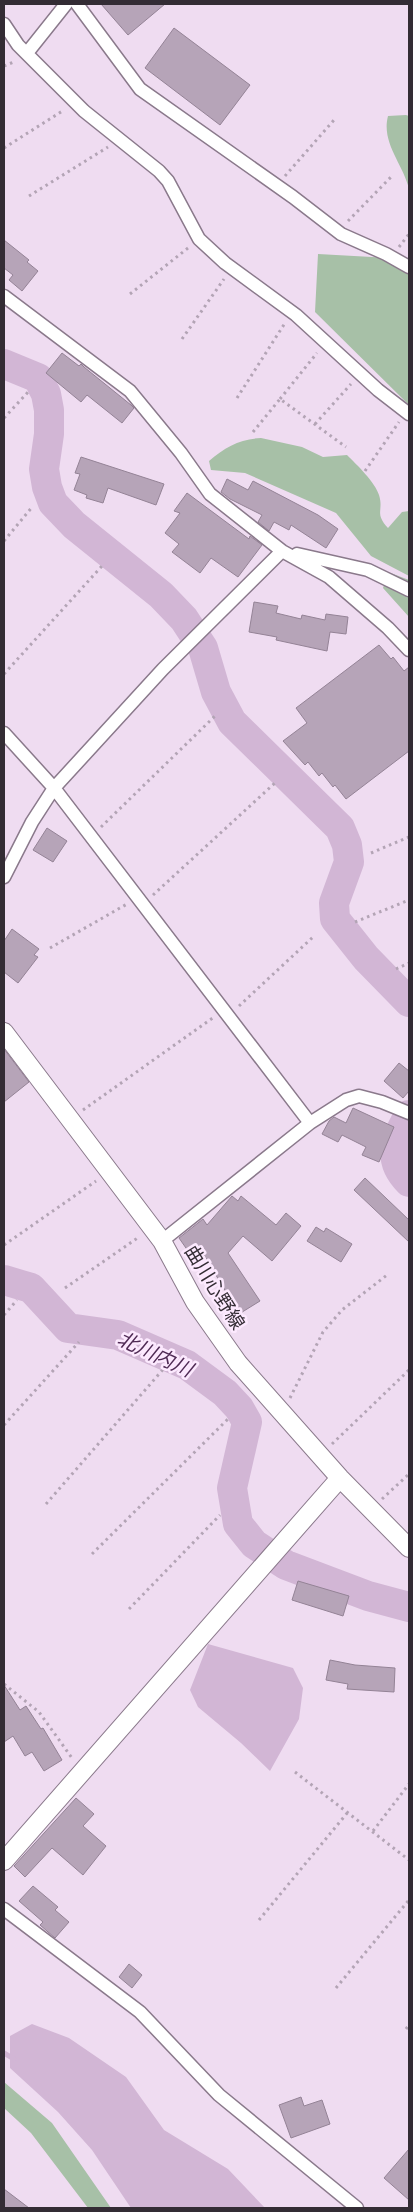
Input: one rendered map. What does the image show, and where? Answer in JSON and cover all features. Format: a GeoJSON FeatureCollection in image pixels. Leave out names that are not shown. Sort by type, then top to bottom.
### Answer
{"type":"FeatureCollection","features":[{"type":"Feature","properties":{"kind":"main road","name":"曲川心野線"},"geometry":{"type":"LineString","coordinates":[[4,1032],[162,1241],[195,1302],[238,1363],[340,1478],[409,1548]]}},
{"type":"Feature","properties":{"kind":"main road"},"geometry":{"type":"LineString","coordinates":[[4,1861],[340,1478]]}},
{"type":"Feature","properties":{"kind":"street"},"geometry":{"type":"LineString","coordinates":[[27,52],[66,4]]}},
{"type":"Feature","properties":{"kind":"street"},"geometry":{"type":"LineString","coordinates":[[77,4],[140,89],[293,197],[340,234],[386,254],[409,267]]}},
{"type":"Feature","properties":{"kind":"street"},"geometry":{"type":"LineString","coordinates":[[4,24],[18,45],[84,111],[159,171],[177,197],[199,239],[225,264],[296,315],[406,416]]}},
{"type":"Feature","properties":{"kind":"street"},"geometry":{"type":"LineString","coordinates":[[4,296],[130,391],[181,453],[210,494],[282,551],[329,577],[388,628],[409,650]]}},
{"type":"Feature","properties":{"kind":"street"},"geometry":{"type":"LineString","coordinates":[[282,551],[368,570],[409,590]]}},
{"type":"Feature","properties":{"kind":"street"},"geometry":{"type":"LineString","coordinates":[[4,877],[32,822],[54,788],[163,669],[282,551]]}},
{"type":"Feature","properties":{"kind":"street"},"geometry":{"type":"LineString","coordinates":[[4,733],[54,788],[310,1123]]}},
{"type":"Feature","properties":{"kind":"street"},"geometry":{"type":"LineString","coordinates":[[162,1241],[310,1123],[346,1100],[359,1096],[382,1102],[409,1113]]}},
{"type":"Feature","properties":{"kind":"street"},"geometry":{"type":"LineString","coordinates":[[4,1910],[140,2012],[220,2095],[357,2208]]}},
{"type":"Feature","properties":{"kind":"path"},"geometry":{"type":"LineString","coordinates":[[4,148],[69,108]]}},
{"type":"Feature","properties":{"kind":"path"},"geometry":{"type":"LineString","coordinates":[[280,181],[334,120]]}},
{"type":"Feature","properties":{"kind":"path"},"geometry":{"type":"LineString","coordinates":[[30,196],[111,146]]}},
{"type":"Feature","properties":{"kind":"path"},"geometry":{"type":"LineString","coordinates":[[347,222],[391,177]]}},
{"type":"Feature","properties":{"kind":"path"},"geometry":{"type":"LineString","coordinates":[[394,252],[409,234]]}},
{"type":"Feature","properties":{"kind":"path"},"geometry":{"type":"LineString","coordinates":[[130,294],[193,244]]}},
{"type":"Feature","properties":{"kind":"path"},"geometry":{"type":"LineString","coordinates":[[182,339],[228,272]]}},
{"type":"Feature","properties":{"kind":"path"},"geometry":{"type":"LineString","coordinates":[[237,398],[288,319]]}},
{"type":"Feature","properties":{"kind":"path"},"geometry":{"type":"LineString","coordinates":[[253,432],[320,348]]}},
{"type":"Feature","properties":{"kind":"path"},"geometry":{"type":"LineString","coordinates":[[315,425],[356,378]]}},
{"type":"Feature","properties":{"kind":"path"},"geometry":{"type":"LineString","coordinates":[[4,418],[29,391]]}},
{"type":"Feature","properties":{"kind":"path"},"geometry":{"type":"LineString","coordinates":[[280,399],[346,447]]}},
{"type":"Feature","properties":{"kind":"path"},"geometry":{"type":"LineString","coordinates":[[365,471],[406,416]]}},
{"type":"Feature","properties":{"kind":"path"},"geometry":{"type":"LineString","coordinates":[[4,541],[33,506]]}},
{"type":"Feature","properties":{"kind":"path"},"geometry":{"type":"LineString","coordinates":[[4,674],[102,566]]}},
{"type":"Feature","properties":{"kind":"path"},"geometry":{"type":"LineString","coordinates":[[99,829],[215,716]]}},
{"type":"Feature","properties":{"kind":"path"},"geometry":{"type":"LineString","coordinates":[[152,897],[276,782]]}},
{"type":"Feature","properties":{"kind":"path"},"geometry":{"type":"LineString","coordinates":[[371,853],[409,837]]}},
{"type":"Feature","properties":{"kind":"path"},"geometry":{"type":"LineString","coordinates":[[355,922],[409,900]]}},
{"type":"Feature","properties":{"kind":"path"},"geometry":{"type":"LineString","coordinates":[[50,948],[129,903]]}},
{"type":"Feature","properties":{"kind":"path"},"geometry":{"type":"LineString","coordinates":[[236,1008],[313,937]]}},
{"type":"Feature","properties":{"kind":"path"},"geometry":{"type":"LineString","coordinates":[[396,969],[409,963]]}},
{"type":"Feature","properties":{"kind":"path"},"geometry":{"type":"LineString","coordinates":[[83,1110],[214,1017]]}},
{"type":"Feature","properties":{"kind":"path"},"geometry":{"type":"LineString","coordinates":[[4,1245],[96,1181]]}},
{"type":"Feature","properties":{"kind":"path"},"geometry":{"type":"LineString","coordinates":[[65,1288],[139,1237]]}},
{"type":"Feature","properties":{"kind":"path"},"geometry":{"type":"LineString","coordinates":[[290,1398],[323,1332],[342,1310],[387,1275]]}},
{"type":"Feature","properties":{"kind":"path"},"geometry":{"type":"LineString","coordinates":[[4,1315],[16,1300]]}},
{"type":"Feature","properties":{"kind":"path"},"geometry":{"type":"LineString","coordinates":[[4,1425],[79,1342]]}},
{"type":"Feature","properties":{"kind":"path"},"geometry":{"type":"LineString","coordinates":[[46,1504],[166,1366]]}},
{"type":"Feature","properties":{"kind":"path"},"geometry":{"type":"LineString","coordinates":[[330,1446],[409,1370]]}},
{"type":"Feature","properties":{"kind":"path"},"geometry":{"type":"LineString","coordinates":[[92,1554],[228,1418]]}},
{"type":"Feature","properties":{"kind":"path"},"geometry":{"type":"LineString","coordinates":[[382,1499],[409,1474]]}},
{"type":"Feature","properties":{"kind":"path"},"geometry":{"type":"LineString","coordinates":[[129,1609],[220,1515]]}},
{"type":"Feature","properties":{"kind":"path"},"geometry":{"type":"LineString","coordinates":[[4,1684],[39,1712],[83,1772]]}},
{"type":"Feature","properties":{"kind":"path"},"geometry":{"type":"LineString","coordinates":[[295,1772],[409,1860]]}},
{"type":"Feature","properties":{"kind":"path"},"geometry":{"type":"LineString","coordinates":[[372,1831],[409,1784]]}},
{"type":"Feature","properties":{"kind":"path"},"geometry":{"type":"LineString","coordinates":[[259,1920],[348,1812]]}},
{"type":"Feature","properties":{"kind":"path"},"geometry":{"type":"LineString","coordinates":[[336,1988],[409,1900]]}},
{"type":"Feature","properties":{"kind":"path"},"geometry":{"type":"LineString","coordinates":[[406,2029],[409,2025]]}},
{"type":"Feature","properties":{"kind":"green space"},"geometry":{"type":"Polygon","coordinates":[[[388,116],[409,116],[409,189],[387,135],[388,116]]]}},
{"type":"Feature","properties":{"kind":"green space"},"geometry":{"type":"Polygon","coordinates":[[[318,254],[390,258],[409,270],[409,405],[315,312],[318,254]]]}},
{"type":"Feature","properties":{"kind":"green space"},"geometry":{"type":"Polygon","coordinates":[[[261,438],[302,447],[323,457],[347,455],[377,490],[380,500],[381,519],[388,528],[402,512],[409,511],[409,576],[371,556],[336,513],[245,473],[211,470],[209,461],[221,452],[240,442],[261,438]]]}},
{"type":"Feature","properties":{"kind":"green space"},"geometry":{"type":"Polygon","coordinates":[[[388,572],[409,580],[409,617],[383,588],[388,572]]]}},
{"type":"Feature","properties":{"kind":"green space"},"geometry":{"type":"Polygon","coordinates":[[[4,2082],[52,2123],[111,2208],[88,2208],[31,2133],[4,2108],[4,2082]]]}},
{"type":"Feature","properties":{"kind":"shaded area"},"geometry":{"type":"Polygon","coordinates":[[[208,1644],[293,1668],[303,1688],[299,1719],[270,1771],[241,1743],[198,1707],[190,1690],[208,1644]]]}},
{"type":"Feature","properties":{"kind":"shaded area"},"geometry":{"type":"Polygon","coordinates":[[[32,2024],[69,2038],[126,2077],[164,2130],[228,2169],[265,2208],[131,2208],[92,2150],[58,2112],[10,2068],[10,2036],[32,2024]]]}},
{"type":"Feature","properties":{"kind":"building"},"geometry":{"type":"Polygon","coordinates":[[[101,4],[165,4],[128,35],[101,4]]]}},
{"type":"Feature","properties":{"kind":"building"},"geometry":{"type":"Polygon","coordinates":[[[174,28],[250,85],[220,125],[145,68],[174,28]]]}},
{"type":"Feature","properties":{"kind":"building"},"geometry":{"type":"Polygon","coordinates":[[[4,240],[29,260],[27,262],[38,271],[22,291],[9,280],[13,275],[4,268],[4,240]]]}},
{"type":"Feature","properties":{"kind":"building"},"geometry":{"type":"Polygon","coordinates":[[[62,353],[79,366],[81,364],[134,408],[122,423],[87,395],[81,402],[46,373],[62,353]]]}},
{"type":"Feature","properties":{"kind":"building"},"geometry":{"type":"Polygon","coordinates":[[[81,457],[164,484],[156,505],[108,488],[103,503],[86,498],[87,495],[74,490],[80,474],[75,473],[81,457]]]}},
{"type":"Feature","properties":{"kind":"building"},"geometry":{"type":"Polygon","coordinates":[[[227,479],[248,490],[253,481],[318,515],[338,529],[326,548],[291,525],[289,530],[274,522],[269,531],[258,522],[262,515],[230,499],[221,492],[227,479]]]}},
{"type":"Feature","properties":{"kind":"building"},"geometry":{"type":"Polygon","coordinates":[[[187,493],[249,539],[250,536],[262,545],[238,577],[211,558],[200,573],[172,552],[179,544],[165,533],[180,513],[174,511],[187,493]]]}},
{"type":"Feature","properties":{"kind":"building"},"geometry":{"type":"Polygon","coordinates":[[[254,602],[278,606],[276,613],[301,619],[302,615],[325,620],[326,614],[348,617],[346,634],[330,632],[327,651],[276,640],[277,637],[249,632],[254,602]]]}},
{"type":"Feature","properties":{"kind":"building"},"geometry":{"type":"Polygon","coordinates":[[[379,645],[391,659],[393,657],[404,671],[409,667],[409,751],[346,799],[322,773],[319,776],[308,762],[305,765],[283,741],[307,723],[296,708],[379,645]]]}},
{"type":"Feature","properties":{"kind":"building"},"geometry":{"type":"Polygon","coordinates":[[[47,828],[67,841],[53,862],[33,850],[47,828]]]}},
{"type":"Feature","properties":{"kind":"building"},"geometry":{"type":"Polygon","coordinates":[[[12,929],[39,949],[34,955],[38,957],[18,983],[4,972],[4,941],[12,929]]]}},
{"type":"Feature","properties":{"kind":"building"},"geometry":{"type":"Polygon","coordinates":[[[4,1049],[29,1082],[4,1102],[4,1049]]]}},
{"type":"Feature","properties":{"kind":"building"},"geometry":{"type":"Polygon","coordinates":[[[399,1063],[409,1071],[409,1091],[403,1098],[384,1081],[399,1063]]]}},
{"type":"Feature","properties":{"kind":"building"},"geometry":{"type":"Polygon","coordinates":[[[353,1108],[394,1127],[379,1162],[362,1155],[366,1147],[342,1135],[338,1142],[322,1134],[329,1121],[334,1117],[346,1123],[353,1108]]]}},
{"type":"Feature","properties":{"kind":"building"},"geometry":{"type":"Polygon","coordinates":[[[365,1178],[409,1220],[409,1242],[354,1190],[365,1178]]]}},
{"type":"Feature","properties":{"kind":"building"},"geometry":{"type":"Polygon","coordinates":[[[232,1196],[238,1201],[241,1196],[276,1225],[286,1213],[301,1226],[272,1261],[243,1236],[228,1253],[260,1301],[239,1314],[204,1255],[195,1261],[179,1238],[203,1219],[207,1225],[232,1196]]]}},
{"type":"Feature","properties":{"kind":"building"},"geometry":{"type":"Polygon","coordinates":[[[316,1227],[324,1232],[326,1228],[352,1244],[341,1262],[307,1241],[316,1227]]]}},
{"type":"Feature","properties":{"kind":"building"},"geometry":{"type":"Polygon","coordinates":[[[298,1581],[349,1596],[343,1616],[292,1600],[298,1581]]]}},
{"type":"Feature","properties":{"kind":"building"},"geometry":{"type":"Polygon","coordinates":[[[330,1660],[355,1665],[395,1668],[394,1692],[347,1689],[348,1684],[326,1680],[330,1660]]]}},
{"type":"Feature","properties":{"kind":"building"},"geometry":{"type":"Polygon","coordinates":[[[4,1685],[20,1710],[26,1706],[41,1729],[43,1728],[62,1760],[44,1771],[32,1752],[25,1756],[13,1736],[4,1742],[4,1685]]]}},
{"type":"Feature","properties":{"kind":"building"},"geometry":{"type":"Polygon","coordinates":[[[76,1798],[94,1814],[83,1826],[106,1846],[83,1875],[52,1848],[25,1877],[14,1866],[76,1798]]]}},
{"type":"Feature","properties":{"kind":"building"},"geometry":{"type":"Polygon","coordinates":[[[33,1886],[58,1907],[55,1910],[69,1922],[55,1938],[40,1925],[43,1922],[19,1901],[33,1886]]]}},
{"type":"Feature","properties":{"kind":"building"},"geometry":{"type":"Polygon","coordinates":[[[129,1964],[142,1975],[132,1988],[119,1977],[129,1964]]]}},
{"type":"Feature","properties":{"kind":"building"},"geometry":{"type":"Polygon","coordinates":[[[301,2097],[304,2106],[322,2100],[330,2124],[291,2138],[279,2105],[301,2097]]]}},
{"type":"Feature","properties":{"kind":"building"},"geometry":{"type":"Polygon","coordinates":[[[409,2149],[409,2200],[384,2178],[409,2149]]]}},
{"type":"Feature","properties":{"kind":"building"},"geometry":{"type":"Polygon","coordinates":[[[4,2189],[29,2208],[4,2208],[4,2189]]]}},
{"type":"Feature","properties":{"kind":"waterway"},"geometry":{"type":"LineString","coordinates":[[4,364],[38,378],[46,394],[49,410],[49,434],[44,469],[47,487],[53,503],[74,525],[161,595],[184,619],[203,648],[216,692],[232,722],[340,828],[347,845],[349,862],[334,903],[335,919],[366,958],[409,1002]]}},
{"type":"Feature","properties":{"kind":"waterway"},"geometry":{"type":"LineString","coordinates":[[409,1115],[400,1132],[395,1157],[402,1174],[409,1182]]}},
{"type":"Feature","properties":{"kind":"waterway","name":"北川内川"},"geometry":{"type":"LineString","coordinates":[[4,1280],[31,1288],[68,1328],[118,1335],[187,1365],[225,1393],[239,1408],[247,1422],[232,1488],[238,1524],[254,1544],[286,1565],[368,1596],[409,1607]]}},
{"type":"Feature","properties":{"kind":"waterway"},"geometry":{"type":"LineString","coordinates":[[4,2053],[14,2059]]}}]}
